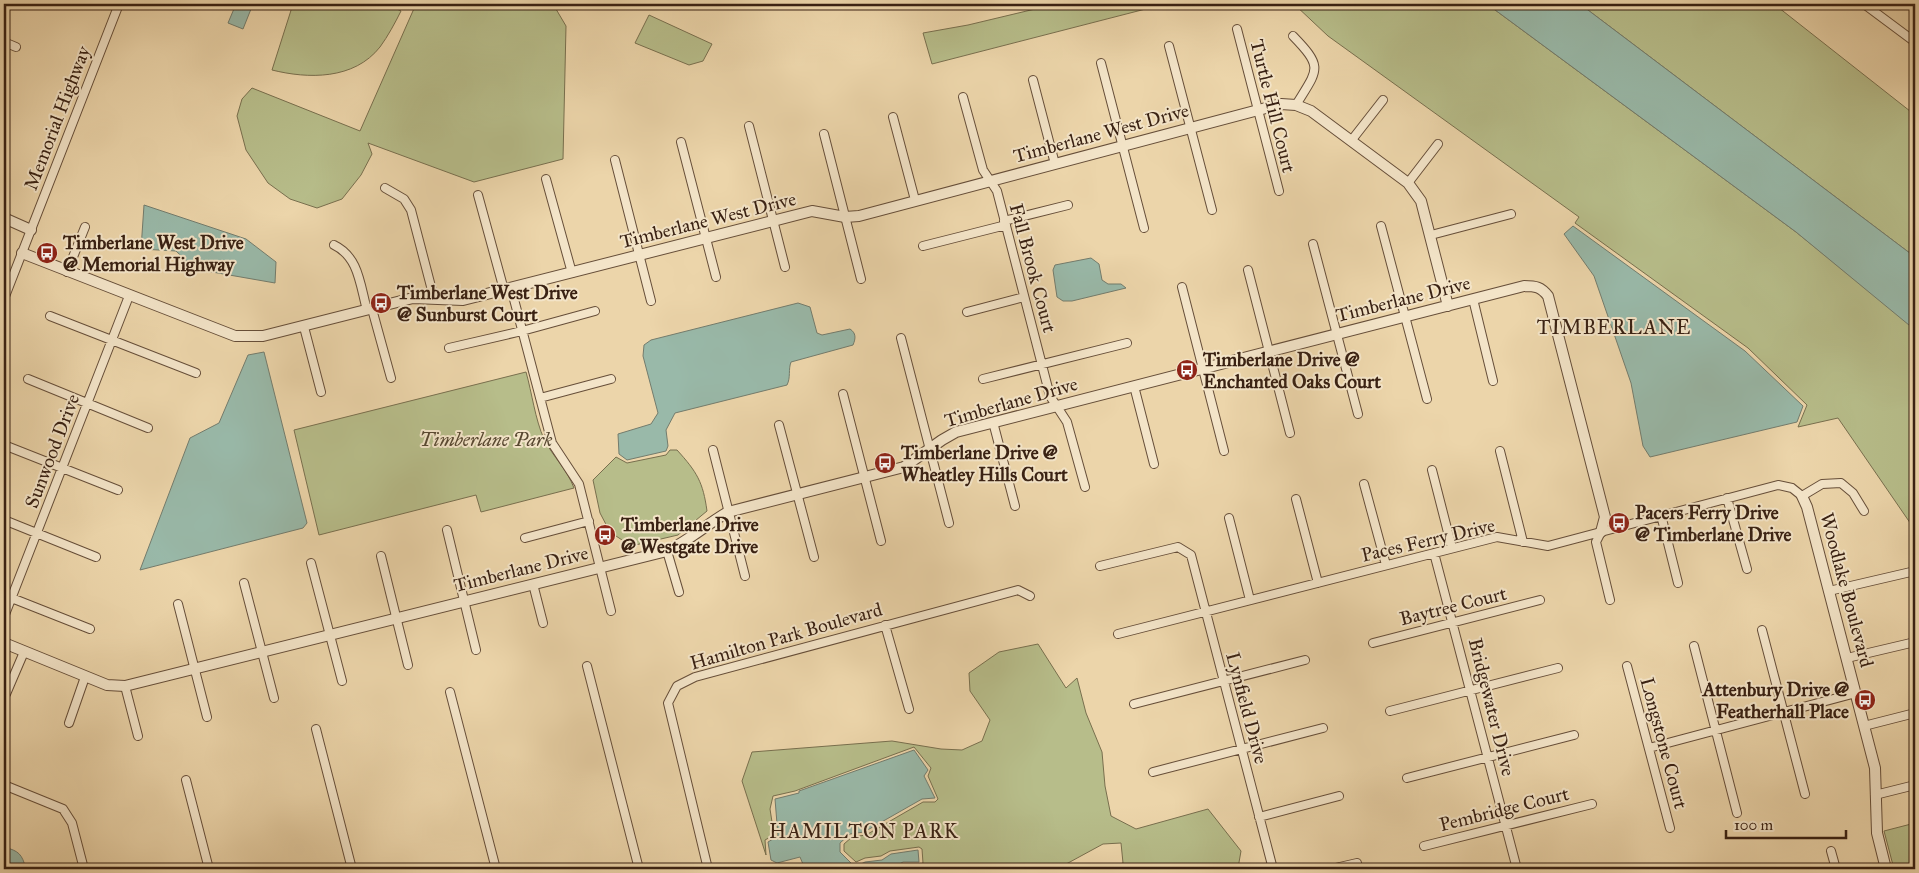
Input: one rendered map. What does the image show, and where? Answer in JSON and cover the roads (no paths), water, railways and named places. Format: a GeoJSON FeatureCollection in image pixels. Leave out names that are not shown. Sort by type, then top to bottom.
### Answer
{"type":"FeatureCollection","features":[{"type":"Feature","properties":{"kind":"street","name":"Memorial Highway"},"geometry":{"type":"LineString","coordinates":[[4,299],[119,4]]}},
{"type":"Feature","properties":{"kind":"street"},"geometry":{"type":"LineString","coordinates":[[1864,4],[1915,42]]}},
{"type":"Feature","properties":{"kind":"street","name":"Turtle Hill Court"},"geometry":{"type":"LineString","coordinates":[[1237,29],[1278,192]]}},
{"type":"Feature","properties":{"kind":"street"},"geometry":{"type":"LineString","coordinates":[[1293,36],[1310,54],[1316,65],[1314,76],[1296,105],[1310,111],[1408,183],[1421,201],[1448,306]]}},
{"type":"Feature","properties":{"kind":"street"},"geometry":{"type":"LineString","coordinates":[[4,42],[16,46]]}},
{"type":"Feature","properties":{"kind":"street"},"geometry":{"type":"LineString","coordinates":[[1169,46],[1212,210]]}},
{"type":"Feature","properties":{"kind":"street"},"geometry":{"type":"LineString","coordinates":[[1101,63],[1144,228]]}},
{"type":"Feature","properties":{"kind":"street"},"geometry":{"type":"LineString","coordinates":[[1033,80],[1055,164]]}},
{"type":"Feature","properties":{"kind":"street","name":"Fall Brook Court"},"geometry":{"type":"LineString","coordinates":[[963,98],[983,170],[997,191],[1050,396],[1067,422],[1085,487]]}},
{"type":"Feature","properties":{"kind":"street"},"geometry":{"type":"LineString","coordinates":[[1351,141],[1383,100]]}},
{"type":"Feature","properties":{"kind":"street","name":"Timberlane West Drive"},"geometry":{"type":"LineString","coordinates":[[22,253],[235,336],[263,336],[413,298],[463,300],[812,212],[845,217],[859,216],[1281,104],[1296,105]]}},
{"type":"Feature","properties":{"kind":"street"},"geometry":{"type":"LineString","coordinates":[[893,117],[915,200]]}},
{"type":"Feature","properties":{"kind":"street"},"geometry":{"type":"LineString","coordinates":[[749,126],[785,267]]}},
{"type":"Feature","properties":{"kind":"street"},"geometry":{"type":"LineString","coordinates":[[824,134],[861,279]]}},
{"type":"Feature","properties":{"kind":"street"},"geometry":{"type":"LineString","coordinates":[[681,142],[716,277]]}},
{"type":"Feature","properties":{"kind":"street"},"geometry":{"type":"LineString","coordinates":[[1408,183],[1438,144]]}},
{"type":"Feature","properties":{"kind":"street"},"geometry":{"type":"LineString","coordinates":[[615,160],[651,301]]}},
{"type":"Feature","properties":{"kind":"street"},"geometry":{"type":"LineString","coordinates":[[546,179],[572,273]]}},
{"type":"Feature","properties":{"kind":"street"},"geometry":{"type":"LineString","coordinates":[[386,188],[404,199],[411,210],[434,298]]}},
{"type":"Feature","properties":{"kind":"street"},"geometry":{"type":"LineString","coordinates":[[478,195],[522,331],[552,443],[579,484],[611,611]]}},
{"type":"Feature","properties":{"kind":"street"},"geometry":{"type":"LineString","coordinates":[[923,246],[1068,205]]}},
{"type":"Feature","properties":{"kind":"street"},"geometry":{"type":"LineString","coordinates":[[1430,235],[1511,214]]}},
{"type":"Feature","properties":{"kind":"street"},"geometry":{"type":"LineString","coordinates":[[4,218],[31,230]]}},
{"type":"Feature","properties":{"kind":"street"},"geometry":{"type":"LineString","coordinates":[[1381,226],[1427,399]]}},
{"type":"Feature","properties":{"kind":"street"},"geometry":{"type":"LineString","coordinates":[[67,272],[85,227]]}},
{"type":"Feature","properties":{"kind":"street"},"geometry":{"type":"LineString","coordinates":[[1313,244],[1358,414]]}},
{"type":"Feature","properties":{"kind":"street"},"geometry":{"type":"LineString","coordinates":[[334,245],[345,250],[353,260],[391,378]]}},
{"type":"Feature","properties":{"kind":"street"},"geometry":{"type":"LineString","coordinates":[[1248,270],[1290,433]]}},
{"type":"Feature","properties":{"kind":"street","name":"Timberlane Drive"},"geometry":{"type":"LineString","coordinates":[[4,643],[107,685],[125,686],[195,670],[667,550],[688,541],[713,520],[728,512],[904,467],[956,432],[1404,316],[1535,286],[1542,289],[1548,296],[1605,517],[1601,532]]}},
{"type":"Feature","properties":{"kind":"street"},"geometry":{"type":"LineString","coordinates":[[1182,287],[1224,451]]}},
{"type":"Feature","properties":{"kind":"street","name":"Sunwood Drive"},"geometry":{"type":"LineString","coordinates":[[4,617],[8,596],[37,533],[130,296]]}},
{"type":"Feature","properties":{"kind":"street"},"geometry":{"type":"LineString","coordinates":[[967,312],[1024,297]]}},
{"type":"Feature","properties":{"kind":"street"},"geometry":{"type":"LineString","coordinates":[[1473,299],[1493,381]]}},
{"type":"Feature","properties":{"kind":"street"},"geometry":{"type":"LineString","coordinates":[[449,348],[595,311]]}},
{"type":"Feature","properties":{"kind":"street"},"geometry":{"type":"LineString","coordinates":[[50,316],[196,373]]}},
{"type":"Feature","properties":{"kind":"street"},"geometry":{"type":"LineString","coordinates":[[304,327],[321,392]]}},
{"type":"Feature","properties":{"kind":"street"},"geometry":{"type":"LineString","coordinates":[[901,338],[949,523]]}},
{"type":"Feature","properties":{"kind":"street"},"geometry":{"type":"LineString","coordinates":[[983,379],[1126,343]]}},
{"type":"Feature","properties":{"kind":"street"},"geometry":{"type":"LineString","coordinates":[[28,379],[148,428]]}},
{"type":"Feature","properties":{"kind":"street"},"geometry":{"type":"LineString","coordinates":[[540,398],[611,379]]}},
{"type":"Feature","properties":{"kind":"street"},"geometry":{"type":"LineString","coordinates":[[1134,386],[1154,464]]}},
{"type":"Feature","properties":{"kind":"street"},"geometry":{"type":"LineString","coordinates":[[843,394],[881,541]]}},
{"type":"Feature","properties":{"kind":"street"},"geometry":{"type":"LineString","coordinates":[[993,422],[1015,506]]}},
{"type":"Feature","properties":{"kind":"street"},"geometry":{"type":"LineString","coordinates":[[779,425],[814,557]]}},
{"type":"Feature","properties":{"kind":"street"},"geometry":{"type":"LineString","coordinates":[[4,445],[118,490]]}},
{"type":"Feature","properties":{"kind":"street"},"geometry":{"type":"LineString","coordinates":[[713,450],[745,576]]}},
{"type":"Feature","properties":{"kind":"street"},"geometry":{"type":"LineString","coordinates":[[1500,451],[1523,542]]}},
{"type":"Feature","properties":{"kind":"street"},"geometry":{"type":"LineString","coordinates":[[1432,470],[1452,548]]}},
{"type":"Feature","properties":{"kind":"street"},"geometry":{"type":"LineString","coordinates":[[1802,496],[1822,484],[1841,483],[1853,493],[1864,511]]}},
{"type":"Feature","properties":{"kind":"street"},"geometry":{"type":"LineString","coordinates":[[1364,484],[1386,565]]}},
{"type":"Feature","properties":{"kind":"street","name":"Paces Ferry Drive"},"geometry":{"type":"LineString","coordinates":[[1118,634],[1497,537],[1548,546],[1778,485],[1792,488],[1802,496]]}},
{"type":"Feature","properties":{"kind":"street","name":"Woodlake Boulevard"},"geometry":{"type":"LineString","coordinates":[[1802,496],[1807,507],[1875,768],[1877,833],[1886,869]]}},
{"type":"Feature","properties":{"kind":"street"},"geometry":{"type":"LineString","coordinates":[[1727,498],[1746,569]]}},
{"type":"Feature","properties":{"kind":"street"},"geometry":{"type":"LineString","coordinates":[[1296,499],[1318,583]]}},
{"type":"Feature","properties":{"kind":"street"},"geometry":{"type":"LineString","coordinates":[[1661,515],[1678,583]]}},
{"type":"Feature","properties":{"kind":"street"},"geometry":{"type":"LineString","coordinates":[[1229,518],[1250,600]]}},
{"type":"Feature","properties":{"kind":"street"},"geometry":{"type":"LineString","coordinates":[[4,520],[96,557]]}},
{"type":"Feature","properties":{"kind":"street"},"geometry":{"type":"LineString","coordinates":[[525,538],[589,521]]}},
{"type":"Feature","properties":{"kind":"street"},"geometry":{"type":"LineString","coordinates":[[447,530],[476,650]]}},
{"type":"Feature","properties":{"kind":"street"},"geometry":{"type":"LineString","coordinates":[[1601,532],[1596,542],[1610,600]]}},
{"type":"Feature","properties":{"kind":"street","name":"Lynfield Drive"},"geometry":{"type":"LineString","coordinates":[[1100,566],[1178,547],[1191,555],[1273,869]]}},
{"type":"Feature","properties":{"kind":"street"},"geometry":{"type":"LineString","coordinates":[[667,550],[679,592]]}},
{"type":"Feature","properties":{"kind":"street","name":"Bridgewater Drive"},"geometry":{"type":"LineString","coordinates":[[1434,553],[1517,869]]}},
{"type":"Feature","properties":{"kind":"street"},"geometry":{"type":"LineString","coordinates":[[381,556],[408,665]]}},
{"type":"Feature","properties":{"kind":"street"},"geometry":{"type":"LineString","coordinates":[[311,563],[342,681]]}},
{"type":"Feature","properties":{"kind":"street"},"geometry":{"type":"LineString","coordinates":[[1829,591],[1915,571]]}},
{"type":"Feature","properties":{"kind":"street"},"geometry":{"type":"LineString","coordinates":[[244,583],[274,698]]}},
{"type":"Feature","properties":{"kind":"street"},"geometry":{"type":"LineString","coordinates":[[532,584],[543,623]]}},
{"type":"Feature","properties":{"kind":"street","name":"Hamilton Park Boulevard"},"geometry":{"type":"LineString","coordinates":[[708,869],[668,703],[677,686],[695,676],[1018,590],[1030,596]]}},
{"type":"Feature","properties":{"kind":"street"},"geometry":{"type":"LineString","coordinates":[[8,596],[90,630]]}},
{"type":"Feature","properties":{"kind":"street","name":"Baytree Court"},"geometry":{"type":"LineString","coordinates":[[1373,643],[1540,600]]}},
{"type":"Feature","properties":{"kind":"street"},"geometry":{"type":"LineString","coordinates":[[178,604],[207,717]]}},
{"type":"Feature","properties":{"kind":"street"},"geometry":{"type":"LineString","coordinates":[[885,625],[909,709]]}},
{"type":"Feature","properties":{"kind":"street"},"geometry":{"type":"LineString","coordinates":[[1762,630],[1805,794]]}},
{"type":"Feature","properties":{"kind":"street"},"geometry":{"type":"LineString","coordinates":[[1847,658],[1915,642]]}},
{"type":"Feature","properties":{"kind":"street"},"geometry":{"type":"LineString","coordinates":[[1694,646],[1737,813]]}},
{"type":"Feature","properties":{"kind":"street"},"geometry":{"type":"LineString","coordinates":[[6,694],[24,652]]}},
{"type":"Feature","properties":{"kind":"street"},"geometry":{"type":"LineString","coordinates":[[1134,704],[1305,660]]}},
{"type":"Feature","properties":{"kind":"street"},"geometry":{"type":"LineString","coordinates":[[587,666],[639,869]]}},
{"type":"Feature","properties":{"kind":"street","name":"Longstone Court"},"geometry":{"type":"LineString","coordinates":[[1626,666],[1670,828]]}},
{"type":"Feature","properties":{"kind":"street"},"geometry":{"type":"LineString","coordinates":[[1390,711],[1558,668]]}},
{"type":"Feature","properties":{"kind":"street"},"geometry":{"type":"LineString","coordinates":[[69,722],[85,677]]}},
{"type":"Feature","properties":{"kind":"street"},"geometry":{"type":"LineString","coordinates":[[125,686],[138,736]]}},
{"type":"Feature","properties":{"kind":"street"},"geometry":{"type":"LineString","coordinates":[[450,692],[496,869]]}},
{"type":"Feature","properties":{"kind":"street"},"geometry":{"type":"LineString","coordinates":[[1649,748],[1856,693]]}},
{"type":"Feature","properties":{"kind":"street"},"geometry":{"type":"LineString","coordinates":[[1864,726],[1915,713]]}},
{"type":"Feature","properties":{"kind":"street"},"geometry":{"type":"LineString","coordinates":[[1153,772],[1323,728]]}},
{"type":"Feature","properties":{"kind":"street"},"geometry":{"type":"LineString","coordinates":[[316,729],[352,869]]}},
{"type":"Feature","properties":{"kind":"street"},"geometry":{"type":"LineString","coordinates":[[1408,778],[1574,735]]}},
{"type":"Feature","properties":{"kind":"street"},"geometry":{"type":"LineString","coordinates":[[186,780],[209,869]]}},
{"type":"Feature","properties":{"kind":"street"},"geometry":{"type":"LineString","coordinates":[[1876,795],[1915,784]]}},
{"type":"Feature","properties":{"kind":"street"},"geometry":{"type":"LineString","coordinates":[[4,785],[64,809],[72,823],[84,869]]}},
{"type":"Feature","properties":{"kind":"street"},"geometry":{"type":"LineString","coordinates":[[1259,817],[1339,796]]}},
{"type":"Feature","properties":{"kind":"street","name":"Pembridge Court"},"geometry":{"type":"LineString","coordinates":[[1424,846],[1592,804]]}},
{"type":"Feature","properties":{"kind":"street"},"geometry":{"type":"LineString","coordinates":[[1831,850],[1836,869]]}},
{"type":"Feature","properties":{"kind":"street"},"geometry":{"type":"LineString","coordinates":[[1331,869],[1356,863]]}},
{"type":"Feature","properties":{"kind":"place","name":"Timberlane West Drive @ Memorial Highway"},"geometry":{"type":"Point","coordinates":[47,253]}},
{"type":"Feature","properties":{"kind":"place","name":"Timberlane West Drive @ Sunburst Court"},"geometry":{"type":"Point","coordinates":[381,303]}},
{"type":"Feature","properties":{"kind":"place","name":"Timberlane Drive @ Enchanted Oaks Court"},"geometry":{"type":"Point","coordinates":[1187,370]}},
{"type":"Feature","properties":{"kind":"place","name":"Timberlane Drive @ Wheatley Hills Court"},"geometry":{"type":"Point","coordinates":[885,463]}},
{"type":"Feature","properties":{"kind":"place","name":"Pacers Ferry Drive @ Timberlane Drive"},"geometry":{"type":"Point","coordinates":[1619,523]}},
{"type":"Feature","properties":{"kind":"place","name":"Timberlane Drive @ Westgate Drive"},"geometry":{"type":"Point","coordinates":[605,535]}},
{"type":"Feature","properties":{"kind":"place","name":"Attenbury Drive @ Featherhall Place"},"geometry":{"type":"Point","coordinates":[1865,700]}},
{"type":"Feature","properties":{"kind":"district","name":"TIMBERLANE"},"geometry":{"type":"Point","coordinates":[1614,327]}},
{"type":"Feature","properties":{"kind":"district","name":"HAMILTON PARK"},"geometry":{"type":"Point","coordinates":[864,831]}},
{"type":"Feature","properties":{"kind":"park label","name":"Timberlane Park"},"geometry":{"type":"Point","coordinates":[486,439]}}]}
